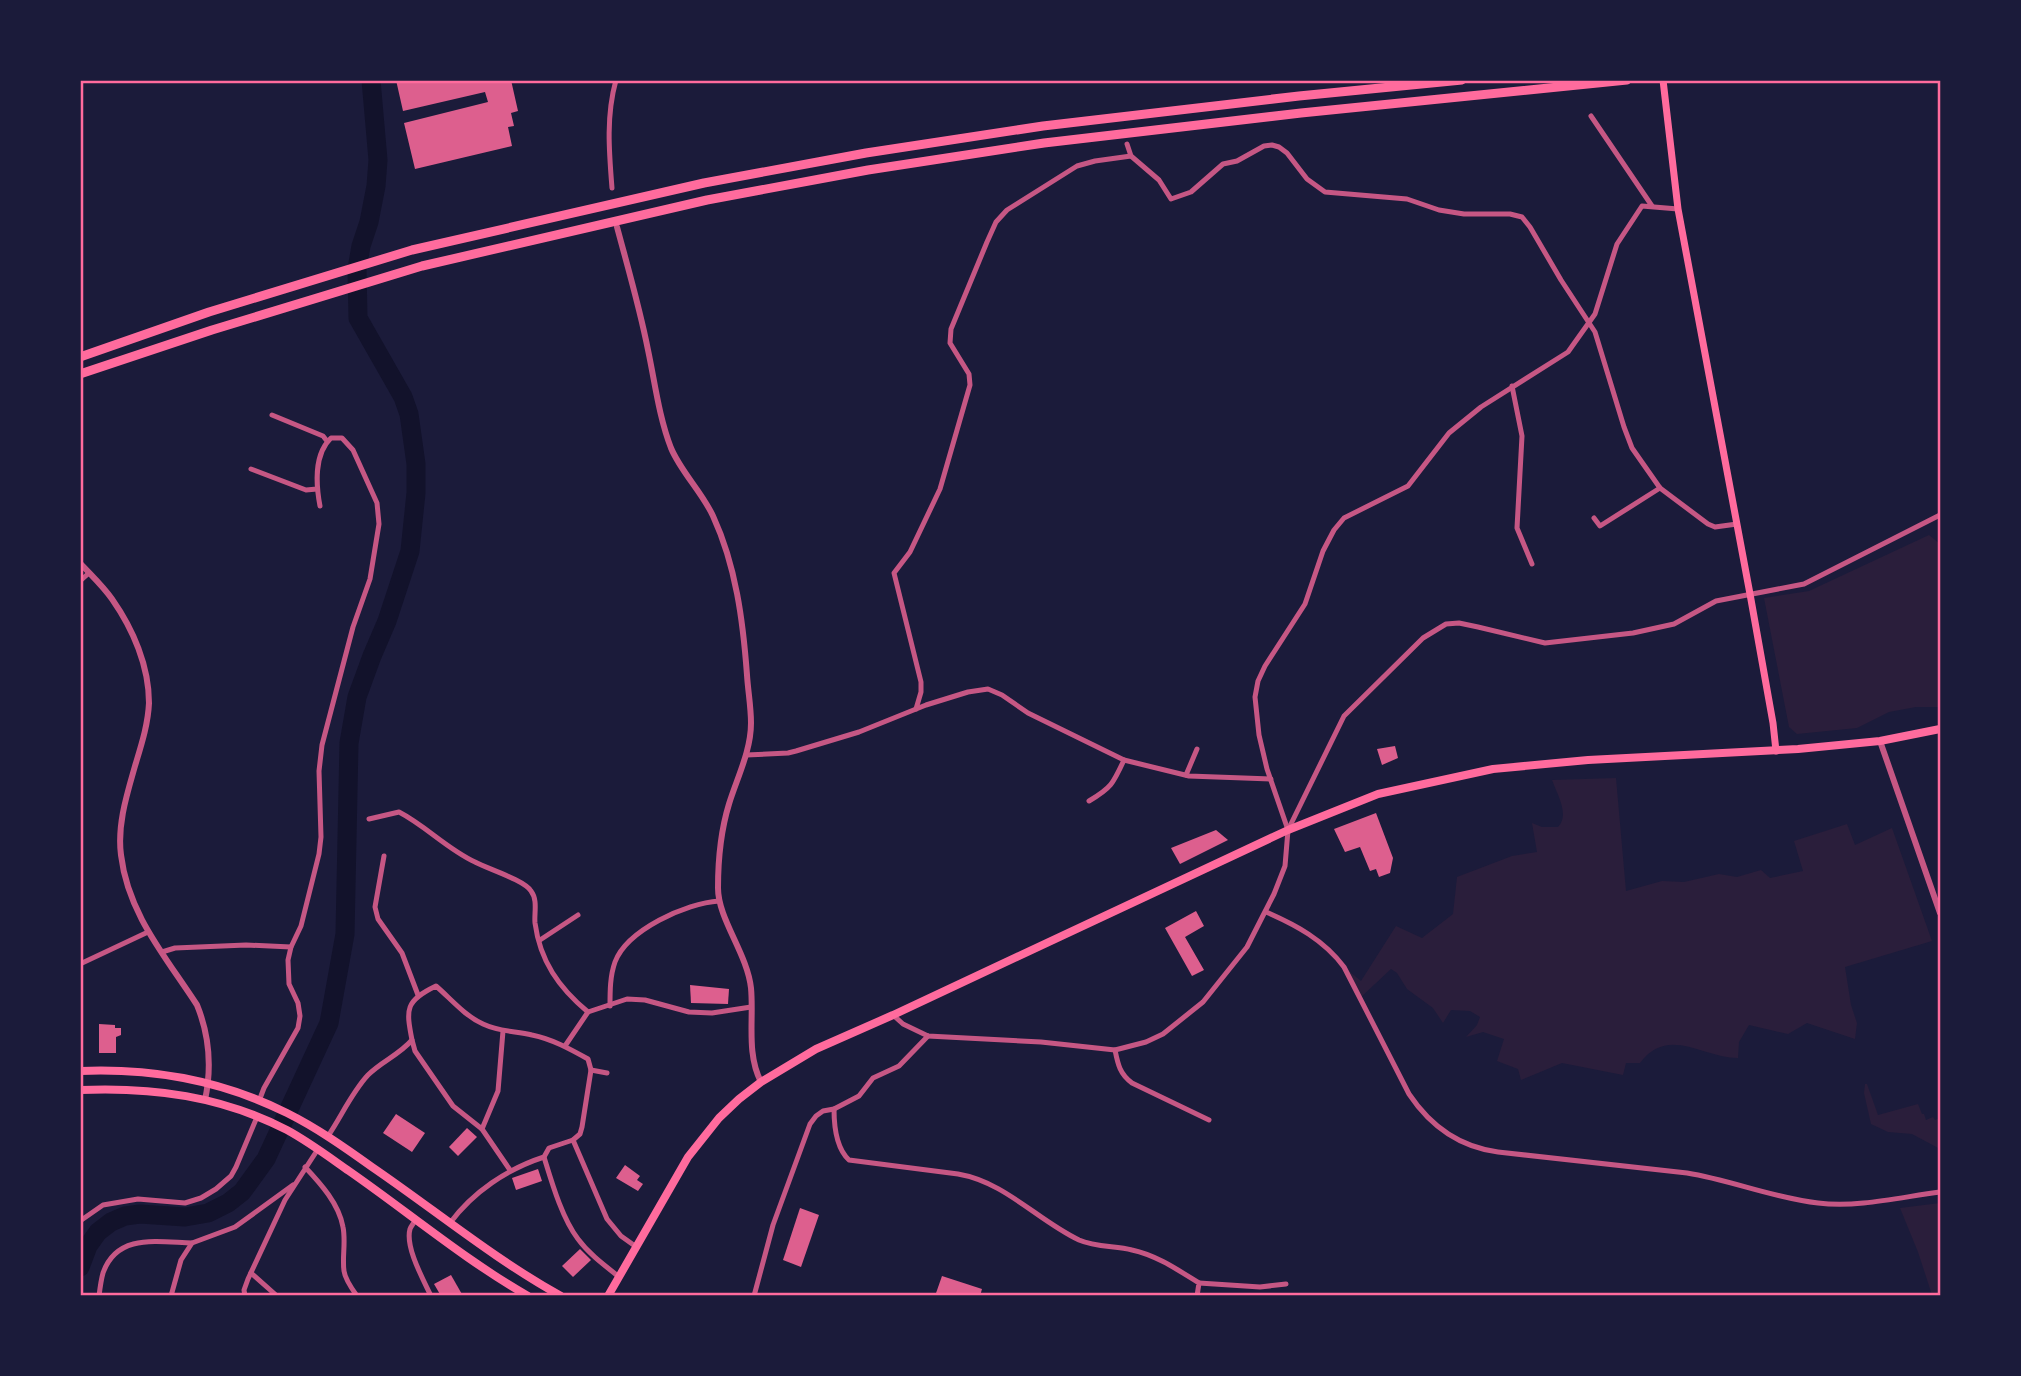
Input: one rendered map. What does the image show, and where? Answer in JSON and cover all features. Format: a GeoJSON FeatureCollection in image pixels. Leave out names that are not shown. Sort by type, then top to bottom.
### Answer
{"type":"FeatureCollection","features":[{"type":"Feature","properties":{"kind":"highway"},"geometry":{"type":"LineString","coordinates":[[80,357],[209,312],[412,250],[704,183],[866,153],[1043,126],[1462,80]]}},
{"type":"Feature","properties":{"kind":"highway"},"geometry":{"type":"LineString","coordinates":[[80,374],[212,330],[422,266],[707,200],[895,166],[1085,138],[1627,80]]}},
{"type":"Feature","properties":{"kind":"main road"},"geometry":{"type":"LineString","coordinates":[[1663,80],[1678,209],[1750,594],[1776,751]]}},
{"type":"Feature","properties":{"kind":"main road"},"geometry":{"type":"LineString","coordinates":[[608,1296],[702,1137],[739,1098],[761,1082],[816,1049],[893,1016],[1288,830],[1378,794],[1493,769],[1588,760],[1776,751],[1880,741],[1941,729]]}},
{"type":"Feature","properties":{"kind":"main road"},"geometry":{"type":"LineString","coordinates":[[80,1071],[150,1073],[209,1084],[262,1102],[328,1136],[510,1265],[561,1296]]}},
{"type":"Feature","properties":{"kind":"main road"},"geometry":{"type":"LineString","coordinates":[[80,1090],[124,1088],[161,1091],[205,1100],[259,1118],[318,1149],[524,1295]]}},
{"type":"Feature","properties":{"kind":"street"},"geometry":{"type":"LineString","coordinates":[[612,188],[609,114],[616,80]]}},
{"type":"Feature","properties":{"kind":"street"},"geometry":{"type":"LineString","coordinates":[[1591,116],[1653,206]]}},
{"type":"Feature","properties":{"kind":"street"},"geometry":{"type":"LineString","coordinates":[[1127,144],[1131,156],[1159,180],[1171,199],[1191,192],[1223,164],[1237,161],[1264,146],[1272,145],[1287,153],[1307,180],[1325,192],[1415,201],[1439,210],[1464,214],[1510,214],[1522,217],[1590,321],[1632,448],[1660,488],[1708,524],[1716,527],[1737,524]]}},
{"type":"Feature","properties":{"kind":"street"},"geometry":{"type":"LineString","coordinates":[[916,709],[921,682],[894,573],[910,552],[940,489],[970,385],[969,374],[950,343],[951,330],[991,232],[1007,210],[1077,166],[1131,156]]}},
{"type":"Feature","properties":{"kind":"street"},"geometry":{"type":"LineString","coordinates":[[1288,830],[1259,735],[1255,697],[1265,666],[1305,604],[1323,551],[1334,530],[1343,518],[1408,486],[1449,433],[1481,407],[1568,352],[1595,314],[1618,244],[1642,206],[1678,209]]}},
{"type":"Feature","properties":{"kind":"street"},"geometry":{"type":"LineString","coordinates":[[617,227],[643,326],[661,415],[672,450],[711,512],[733,571],[745,645],[750,734],[746,755],[728,807],[718,886],[719,901],[744,960],[751,987],[753,1059],[761,1082]]}},
{"type":"Feature","properties":{"kind":"street"},"geometry":{"type":"LineString","coordinates":[[1512,386],[1522,436],[1517,528],[1532,564]]}},
{"type":"Feature","properties":{"kind":"street"},"geometry":{"type":"LineString","coordinates":[[272,415],[327,440]]}},
{"type":"Feature","properties":{"kind":"street"},"geometry":{"type":"LineString","coordinates":[[262,1102],[264,1088],[298,1028],[298,1003],[289,984],[287,970],[291,947],[301,926],[319,854],[319,771],[322,745],[370,579],[379,524],[377,503],[353,450],[342,438],[327,440]]}},
{"type":"Feature","properties":{"kind":"street"},"geometry":{"type":"LineString","coordinates":[[320,506],[317,489],[318,467],[327,440]]}},
{"type":"Feature","properties":{"kind":"street"},"geometry":{"type":"LineString","coordinates":[[251,469],[306,490],[317,489]]}},
{"type":"Feature","properties":{"kind":"street"},"geometry":{"type":"LineString","coordinates":[[1594,518],[1600,526],[1660,488]]}},
{"type":"Feature","properties":{"kind":"street"},"geometry":{"type":"LineString","coordinates":[[893,1016],[928,1036],[1041,1042],[1115,1050],[1146,1042],[1163,1034],[1203,1002],[1247,947],[1266,912],[1284,866],[1288,830],[1344,716],[1423,638],[1446,624],[1478,627],[1545,643],[1633,633],[1674,624],[1716,601],[1804,584],[1941,515]]}},
{"type":"Feature","properties":{"kind":"street"},"geometry":{"type":"LineString","coordinates":[[80,563],[111,598],[141,654],[149,705],[145,731],[126,799],[120,853],[135,910],[197,1006],[203,1020],[209,1045],[209,1084],[205,1100]]}},
{"type":"Feature","properties":{"kind":"street"},"geometry":{"type":"LineString","coordinates":[[80,581],[89,573]]}},
{"type":"Feature","properties":{"kind":"street"},"geometry":{"type":"LineString","coordinates":[[746,755],[796,751],[859,732],[968,692],[988,690],[1002,695],[1028,713],[1124,760],[1186,775],[1271,779]]}},
{"type":"Feature","properties":{"kind":"street"},"geometry":{"type":"LineString","coordinates":[[1880,741],[1941,913]]}},
{"type":"Feature","properties":{"kind":"street"},"geometry":{"type":"LineString","coordinates":[[1186,775],[1197,749]]}},
{"type":"Feature","properties":{"kind":"street"},"geometry":{"type":"LineString","coordinates":[[1089,801],[1112,785],[1124,760]]}},
{"type":"Feature","properties":{"kind":"street"},"geometry":{"type":"LineString","coordinates":[[369,818],[399,812],[473,862],[525,885],[534,898],[535,923],[549,970],[568,995],[588,1012]]}},
{"type":"Feature","properties":{"kind":"street"},"geometry":{"type":"LineString","coordinates":[[383,856],[375,907],[378,919],[402,953],[418,995]]}},
{"type":"Feature","properties":{"kind":"street"},"geometry":{"type":"LineString","coordinates":[[610,1006],[615,960],[638,933],[673,914],[705,902],[719,901]]}},
{"type":"Feature","properties":{"kind":"street"},"geometry":{"type":"LineString","coordinates":[[1266,912],[1307,932],[1336,957],[1344,967],[1419,1109],[1442,1130],[1468,1145],[1499,1153],[1687,1173],[1819,1203],[1849,1204],[1941,1192]]}},
{"type":"Feature","properties":{"kind":"street"},"geometry":{"type":"LineString","coordinates":[[540,940],[578,915]]}},
{"type":"Feature","properties":{"kind":"street"},"geometry":{"type":"LineString","coordinates":[[80,964],[148,932]]}},
{"type":"Feature","properties":{"kind":"street"},"geometry":{"type":"LineString","coordinates":[[162,952],[175,948],[246,945],[291,947]]}},
{"type":"Feature","properties":{"kind":"street"},"geometry":{"type":"LineString","coordinates":[[450,1223],[462,1206],[510,1170],[544,1157],[549,1148],[573,1140],[580,1134],[591,1070],[588,1059],[565,1046],[530,1034],[503,1031],[482,1024],[436,986],[418,995],[409,1005],[408,1016],[415,1051],[453,1106],[482,1129],[510,1170]]}},
{"type":"Feature","properties":{"kind":"street"},"geometry":{"type":"LineString","coordinates":[[565,1046],[588,1012],[627,999],[645,1000],[689,1012],[712,1013],[751,1007]]}},
{"type":"Feature","properties":{"kind":"street"},"geometry":{"type":"LineString","coordinates":[[482,1129],[498,1091],[503,1031]]}},
{"type":"Feature","properties":{"kind":"street"},"geometry":{"type":"LineString","coordinates":[[754,1296],[771,1234],[810,1124],[823,1111],[834,1109],[859,1096],[873,1078],[900,1066],[928,1036]]}},
{"type":"Feature","properties":{"kind":"street"},"geometry":{"type":"LineString","coordinates":[[328,1136],[365,1078],[412,1041]]}},
{"type":"Feature","properties":{"kind":"street"},"geometry":{"type":"LineString","coordinates":[[1115,1050],[1122,1076],[1209,1120]]}},
{"type":"Feature","properties":{"kind":"street"},"geometry":{"type":"LineString","coordinates":[[591,1070],[607,1073]]}},
{"type":"Feature","properties":{"kind":"street"},"geometry":{"type":"LineString","coordinates":[[834,1109],[836,1135],[841,1150],[849,1160],[975,1178],[996,1186],[1082,1242],[1140,1252],[1175,1268],[1199,1283],[1260,1287],[1286,1284]]}},
{"type":"Feature","properties":{"kind":"street"},"geometry":{"type":"LineString","coordinates":[[80,1221],[103,1205],[138,1199],[185,1203],[201,1198],[231,1175],[259,1118]]}},
{"type":"Feature","properties":{"kind":"street"},"geometry":{"type":"LineString","coordinates":[[573,1140],[607,1219],[621,1236],[635,1247]]}},
{"type":"Feature","properties":{"kind":"street"},"geometry":{"type":"LineString","coordinates":[[246,1296],[244,1290],[251,1273],[293,1185],[318,1149]]}},
{"type":"Feature","properties":{"kind":"street"},"geometry":{"type":"LineString","coordinates":[[544,1157],[570,1227],[594,1257],[618,1276]]}},
{"type":"Feature","properties":{"kind":"street"},"geometry":{"type":"LineString","coordinates":[[305,1167],[334,1203],[342,1223],[345,1244],[344,1273],[357,1296]]}},
{"type":"Feature","properties":{"kind":"street"},"geometry":{"type":"LineString","coordinates":[[99,1296],[103,1273],[110,1259],[119,1250],[130,1244],[143,1242],[192,1243],[235,1227],[293,1185]]}},
{"type":"Feature","properties":{"kind":"street"},"geometry":{"type":"LineString","coordinates":[[416,1219],[410,1230],[411,1244],[416,1264],[430,1296]]}},
{"type":"Feature","properties":{"kind":"street"},"geometry":{"type":"LineString","coordinates":[[171,1296],[181,1260],[192,1243]]}},
{"type":"Feature","properties":{"kind":"street"},"geometry":{"type":"LineString","coordinates":[[251,1273],[277,1296]]}},
{"type":"Feature","properties":{"kind":"street"},"geometry":{"type":"LineString","coordinates":[[1197,1296],[1199,1283]]}},
{"type":"Feature","properties":{"kind":"shaded area"},"geometry":{"type":"Polygon","coordinates":[[[1929,535],[1940,544],[1940,707],[1916,707],[1889,712],[1857,728],[1797,734],[1789,727],[1764,598],[1809,591],[1929,535]]]}},
{"type":"Feature","properties":{"kind":"shaded area"},"geometry":{"type":"Polygon","coordinates":[[[1616,778],[1626,891],[1662,881],[1684,882],[1719,874],[1737,877],[1761,870],[1770,878],[1803,871],[1794,841],[1847,824],[1855,845],[1892,828],[1932,941],[1845,967],[1857,1023],[1855,1039],[1807,1023],[1788,1034],[1749,1025],[1739,1042],[1738,1058],[1686,1046],[1662,1046],[1640,1063],[1626,1063],[1623,1075],[1562,1063],[1521,1080],[1518,1069],[1497,1061],[1504,1039],[1483,1032],[1466,1037],[1477,1025],[1480,1017],[1470,1011],[1451,1010],[1443,1023],[1433,1008],[1407,989],[1397,973],[1391,969],[1360,998],[1344,967],[1361,981],[1396,926],[1422,938],[1453,914],[1457,877],[1512,856],[1537,852],[1532,823],[1542,827],[1558,827],[1563,817],[1552,780],[1616,778]]]}},
{"type":"Feature","properties":{"kind":"shaded area"},"geometry":{"type":"Polygon","coordinates":[[[1865,1084],[1878,1115],[1918,1104],[1926,1120],[1940,1118],[1940,1149],[1912,1134],[1888,1132],[1871,1124],[1864,1093],[1865,1084]]]}},
{"type":"Feature","properties":{"kind":"shaded area"},"geometry":{"type":"Polygon","coordinates":[[[1940,1203],[1940,1295],[1932,1295],[1900,1208],[1940,1203]]]}},
{"type":"Feature","properties":{"kind":"building"},"geometry":{"type":"Polygon","coordinates":[[[396,80],[511,80],[518,111],[511,113],[514,126],[508,127],[512,146],[415,169],[404,123],[488,102],[485,92],[403,111],[396,80]]]}},
{"type":"Feature","properties":{"kind":"building"},"geometry":{"type":"Polygon","coordinates":[[[1395,746],[1398,758],[1382,765],[1377,749],[1395,746]]]}},
{"type":"Feature","properties":{"kind":"building"},"geometry":{"type":"Polygon","coordinates":[[[1376,813],[1393,858],[1390,873],[1379,877],[1376,869],[1370,871],[1360,847],[1345,852],[1334,829],[1376,813]]]}},
{"type":"Feature","properties":{"kind":"building"},"geometry":{"type":"Polygon","coordinates":[[[1216,830],[1228,840],[1180,864],[1171,848],[1216,830]]]}},
{"type":"Feature","properties":{"kind":"building"},"geometry":{"type":"Polygon","coordinates":[[[1196,911],[1204,926],[1185,937],[1204,970],[1192,976],[1165,928],[1196,911]]]}},
{"type":"Feature","properties":{"kind":"building"},"geometry":{"type":"Polygon","coordinates":[[[690,985],[729,989],[728,1004],[691,1003],[690,985]]]}},
{"type":"Feature","properties":{"kind":"building"},"geometry":{"type":"Polygon","coordinates":[[[99,1024],[121,1028],[121,1035],[116,1037],[116,1053],[99,1053],[99,1024]]]}},
{"type":"Feature","properties":{"kind":"building"},"geometry":{"type":"Polygon","coordinates":[[[396,1114],[425,1133],[412,1152],[383,1133],[396,1114]]]}},
{"type":"Feature","properties":{"kind":"building"},"geometry":{"type":"Polygon","coordinates":[[[467,1128],[477,1137],[458,1156],[449,1147],[467,1128]]]}},
{"type":"Feature","properties":{"kind":"building"},"geometry":{"type":"Polygon","coordinates":[[[625,1165],[640,1176],[637,1180],[643,1184],[638,1191],[616,1178],[625,1165]]]}},
{"type":"Feature","properties":{"kind":"building"},"geometry":{"type":"Polygon","coordinates":[[[538,1169],[542,1181],[516,1190],[512,1178],[538,1169]]]}},
{"type":"Feature","properties":{"kind":"building"},"geometry":{"type":"Polygon","coordinates":[[[800,1208],[819,1215],[801,1267],[783,1260],[800,1208]]]}},
{"type":"Feature","properties":{"kind":"building"},"geometry":{"type":"Polygon","coordinates":[[[580,1249],[591,1260],[573,1277],[562,1266],[580,1249]]]}},
{"type":"Feature","properties":{"kind":"building"},"geometry":{"type":"Polygon","coordinates":[[[451,1275],[463,1296],[441,1296],[434,1284],[451,1275]]]}},
{"type":"Feature","properties":{"kind":"building"},"geometry":{"type":"Polygon","coordinates":[[[942,1276],[982,1289],[980,1296],[935,1296],[942,1276]]]}},
{"type":"Feature","properties":{"kind":"waterway"},"geometry":{"type":"LineString","coordinates":[[80,1267],[88,1246],[98,1232],[111,1222],[140,1214],[185,1217],[208,1213],[242,1192],[266,1159],[329,1023],[345,934],[349,743],[357,697],[387,621],[410,551],[416,493],[416,464],[409,414],[403,397],[358,318],[357,269],[376,186],[378,160],[371,80]]}}]}
